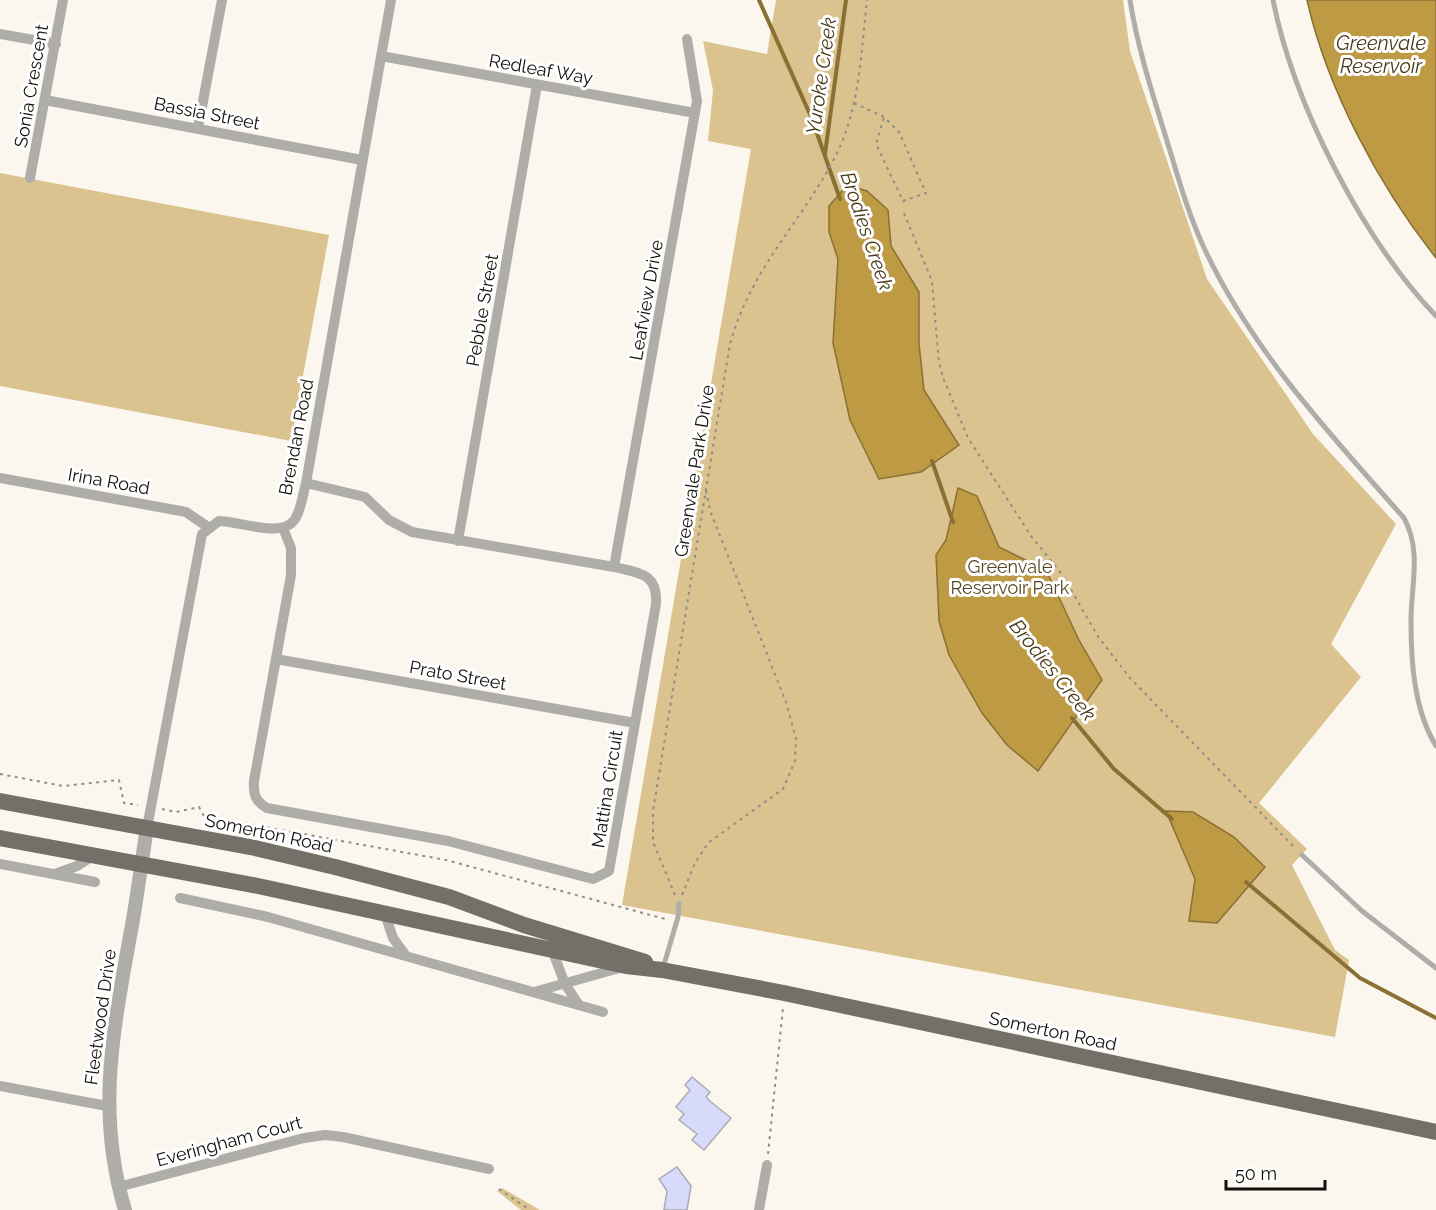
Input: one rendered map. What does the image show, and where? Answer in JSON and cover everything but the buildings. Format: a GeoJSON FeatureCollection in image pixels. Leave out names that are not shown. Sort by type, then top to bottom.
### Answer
{"type":"FeatureCollection","features":[{"type":"Feature","properties":{"kind":"main road","name":"Somerton Road"},"geometry":{"type":"LineString","coordinates":[[0,801],[255,848],[335,867],[449,897],[524,925],[629,956],[662,970]]}},
{"type":"Feature","properties":{"kind":"main road","name":"Somerton Road"},"geometry":{"type":"LineString","coordinates":[[0,838],[141,864],[626,966],[662,970],[784,993],[1436,1132]]}},
{"type":"Feature","properties":{"kind":"street","name":"Sonia Crescent"},"geometry":{"type":"LineString","coordinates":[[30,178],[63,0]]}},
{"type":"Feature","properties":{"kind":"street"},"geometry":{"type":"LineString","coordinates":[[198,128],[222,0]]}},
{"type":"Feature","properties":{"kind":"street","name":"Brendan Road"},"geometry":{"type":"LineString","coordinates":[[283,528],[295,519],[306,483],[391,0]]}},
{"type":"Feature","properties":{"kind":"street"},"geometry":{"type":"LineString","coordinates":[[0,34],[56,44]]}},
{"type":"Feature","properties":{"kind":"street","name":"Leafview Drive"},"geometry":{"type":"LineString","coordinates":[[614,567],[695,113],[696,82],[687,39]]}},
{"type":"Feature","properties":{"kind":"street","name":"Redleaf Way"},"geometry":{"type":"LineString","coordinates":[[381,56],[695,113]]}},
{"type":"Feature","properties":{"kind":"street","name":"Pebble Street"},"geometry":{"type":"LineString","coordinates":[[458,541],[537,85]]}},
{"type":"Feature","properties":{"kind":"street","name":"Bassia Street"},"geometry":{"type":"LineString","coordinates":[[45,100],[362,160]]}},
{"type":"Feature","properties":{"kind":"street","name":"Irina Road"},"geometry":{"type":"LineString","coordinates":[[0,478],[186,512],[208,526]]}},
{"type":"Feature","properties":{"kind":"street","name":"Mattina Circuit"},"geometry":{"type":"LineString","coordinates":[[283,528],[291,548],[291,575],[254,781],[253,791],[259,803],[267,808],[448,841],[593,879],[609,871],[657,591],[651,580],[642,573],[614,567],[458,541],[399,527],[366,497],[306,483]]}},
{"type":"Feature","properties":{"kind":"street"},"geometry":{"type":"LineString","coordinates":[[147,828],[198,546],[208,526],[219,521],[270,529],[283,528]]}},
{"type":"Feature","properties":{"kind":"street","name":"Prato Street"},"geometry":{"type":"LineString","coordinates":[[276,659],[635,723]]}},
{"type":"Feature","properties":{"kind":"street","name":"Fleetwood Drive"},"geometry":{"type":"LineString","coordinates":[[125,1210],[118,1187],[107,1106],[112,1034],[139,890],[147,828]]}},
{"type":"Feature","properties":{"kind":"street"},"geometry":{"type":"LineString","coordinates":[[54,874],[77,866],[94,855]]}},
{"type":"Feature","properties":{"kind":"street"},"geometry":{"type":"LineString","coordinates":[[0,864],[95,882]]}},
{"type":"Feature","properties":{"kind":"street"},"geometry":{"type":"LineString","coordinates":[[180,898],[256,914],[603,1012]]}},
{"type":"Feature","properties":{"kind":"street"},"geometry":{"type":"LineString","coordinates":[[385,914],[393,939],[407,956]]}},
{"type":"Feature","properties":{"kind":"street","name":"Somerton Road"},"geometry":{"type":"LineString","coordinates":[[524,925],[554,950]]}},
{"type":"Feature","properties":{"kind":"street"},"geometry":{"type":"LineString","coordinates":[[554,950],[565,984],[579,1005]]}},
{"type":"Feature","properties":{"kind":"street","name":"Somerton Road"},"geometry":{"type":"LineString","coordinates":[[534,992],[626,966]]}},
{"type":"Feature","properties":{"kind":"street"},"geometry":{"type":"LineString","coordinates":[[0,1086],[107,1106]]}},
{"type":"Feature","properties":{"kind":"street","name":"Everingham Court"},"geometry":{"type":"LineString","coordinates":[[118,1187],[304,1138],[325,1135],[344,1137],[489,1169]]}},
{"type":"Feature","properties":{"kind":"street"},"geometry":{"type":"LineString","coordinates":[[759,1210],[767,1166]]}},
{"type":"Feature","properties":{"kind":"lane"},"geometry":{"type":"LineString","coordinates":[[1130,0],[1134,27],[1177,173],[1210,259],[1248,326],[1295,393],[1404,518],[1411,531],[1416,565],[1411,620],[1417,695],[1423,719],[1436,746]]}},
{"type":"Feature","properties":{"kind":"lane"},"geometry":{"type":"LineString","coordinates":[[1273,0],[1280,32],[1298,87],[1341,177],[1390,258],[1436,316]]}},
{"type":"Feature","properties":{"kind":"lane"},"geometry":{"type":"LineString","coordinates":[[1302,855],[1362,911],[1436,968]]}},
{"type":"Feature","properties":{"kind":"lane"},"geometry":{"type":"LineString","coordinates":[[662,970],[677,922],[679,903]]}},
{"type":"Feature","properties":{"kind":"path","name":"Greenvale Park Drive"},"geometry":{"type":"LineString","coordinates":[[679,903],[656,854],[652,826],[730,344],[739,312],[754,282],[835,157],[847,130],[854,103],[867,0]]}},
{"type":"Feature","properties":{"kind":"path"},"geometry":{"type":"LineString","coordinates":[[854,103],[884,117],[899,132],[926,192],[903,201],[876,144],[884,117]]}},
{"type":"Feature","properties":{"kind":"path"},"geometry":{"type":"LineString","coordinates":[[904,213],[932,281],[939,363],[968,438],[1031,536],[1060,573],[1099,638],[1130,678],[1302,855]]}},
{"type":"Feature","properties":{"kind":"path"},"geometry":{"type":"LineString","coordinates":[[679,903],[695,863],[708,843],[783,789],[795,761],[795,732],[786,702],[711,513],[706,489]]}},
{"type":"Feature","properties":{"kind":"path"},"geometry":{"type":"LineString","coordinates":[[0,774],[63,786],[119,780],[124,803],[176,812],[199,807],[204,816],[446,860],[677,922]]}},
{"type":"Feature","properties":{"kind":"path"},"geometry":{"type":"LineString","coordinates":[[767,1166],[784,993]]}},
{"type":"Feature","properties":{"kind":"path"},"geometry":{"type":"LineString","coordinates":[[499,1189],[530,1210]]}},
{"type":"Feature","properties":{"kind":"green space","name":"Greenvale Reservoir Park"},"geometry":{"type":"Polygon","coordinates":[[[776,0],[1123,0],[1130,51],[1207,279],[1313,434],[1396,524],[1331,644],[1361,677],[1259,803],[1307,849],[1292,865],[1335,950],[1349,960],[1335,1037],[622,905],[751,149],[708,141],[713,90],[703,41],[767,54],[776,0]]]}},
{"type":"Feature","properties":{"kind":"green space"},"geometry":{"type":"Polygon","coordinates":[[[0,173],[329,235],[291,441],[0,386],[0,173]]]}},
{"type":"Feature","properties":{"kind":"green space"},"geometry":{"type":"Polygon","coordinates":[[[502,1188],[540,1210],[521,1210],[497,1191],[502,1188]]]}},
{"type":"Feature","properties":{"kind":"water","name":"Greenvale Reservoir"},"geometry":{"type":"Polygon","coordinates":[[[1307,0],[1436,0],[1436,258],[1395,200],[1358,135],[1328,68],[1307,0]]]}},
{"type":"Feature","properties":{"kind":"water"},"geometry":{"type":"Polygon","coordinates":[[[847,185],[867,191],[888,210],[891,246],[919,292],[919,344],[924,390],[959,445],[921,472],[879,479],[850,420],[833,343],[838,259],[829,232],[829,206],[847,185]]]}},
{"type":"Feature","properties":{"kind":"water"},"geometry":{"type":"Polygon","coordinates":[[[958,488],[977,496],[999,547],[1046,570],[1079,640],[1102,680],[1038,771],[1007,745],[982,713],[949,655],[939,621],[936,555],[946,540],[958,488]]]}},
{"type":"Feature","properties":{"kind":"water"},"geometry":{"type":"Polygon","coordinates":[[[1166,811],[1193,812],[1234,837],[1265,867],[1217,923],[1189,921],[1195,879],[1166,811]]]}},
{"type":"Feature","properties":{"kind":"waterway","name":"Brodies Creek"},"geometry":{"type":"LineString","coordinates":[[759,0],[812,119],[840,199]]}},
{"type":"Feature","properties":{"kind":"waterway","name":"Yuroke Creek"},"geometry":{"type":"LineString","coordinates":[[825,154],[846,0]]}},
{"type":"Feature","properties":{"kind":"waterway","name":"Brodies Creek"},"geometry":{"type":"LineString","coordinates":[[932,461],[953,522]]}},
{"type":"Feature","properties":{"kind":"waterway","name":"Brodies Creek"},"geometry":{"type":"LineString","coordinates":[[1072,718],[1114,769],[1172,819]]}},
{"type":"Feature","properties":{"kind":"waterway","name":"Brodies Creek"},"geometry":{"type":"LineString","coordinates":[[1246,882],[1360,978],[1436,1018]]}}]}
